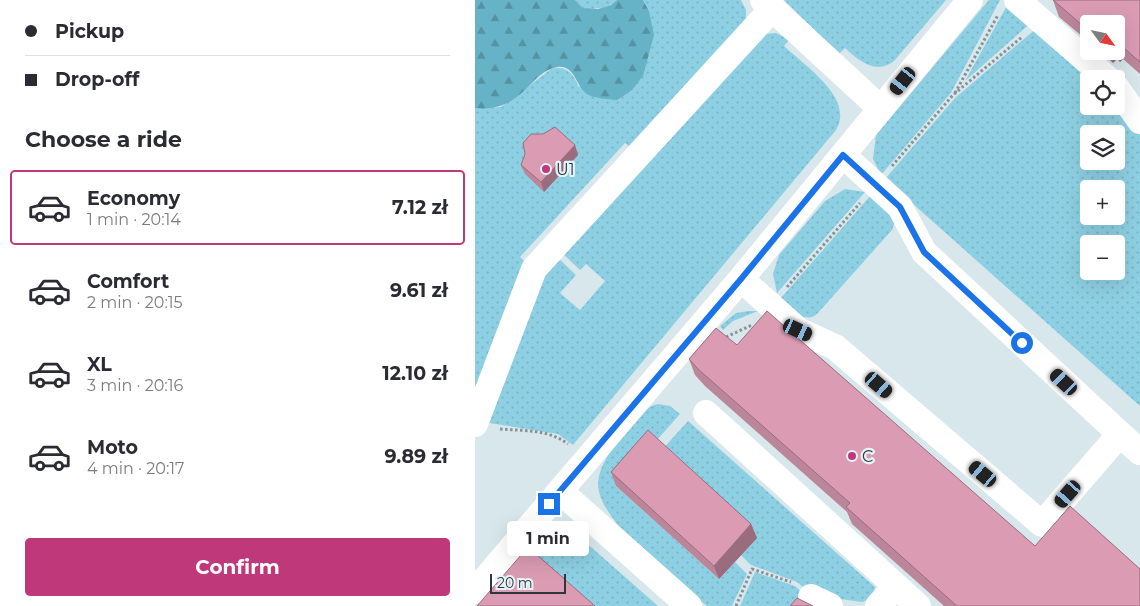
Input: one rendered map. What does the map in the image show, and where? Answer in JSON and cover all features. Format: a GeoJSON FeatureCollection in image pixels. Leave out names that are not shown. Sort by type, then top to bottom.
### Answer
{"type":"FeatureCollection","features":[{"type":"Feature","properties":{"kind":"lane"},"geometry":{"type":"LineString","coordinates":[[475,591],[741,279],[970,0]]}},
{"type":"Feature","properties":{"kind":"lane"},"geometry":{"type":"LineString","coordinates":[[475,424],[533,269],[768,4],[881,108]]}},
{"type":"Feature","properties":{"kind":"lane"},"geometry":{"type":"LineString","coordinates":[[1009,4],[1096,70]]}},
{"type":"Feature","properties":{"kind":"lane"},"geometry":{"type":"LineString","coordinates":[[1125,100],[1140,121]]}},
{"type":"Feature","properties":{"kind":"lane"},"geometry":{"type":"LineString","coordinates":[[843,155],[900,207],[924,252],[1140,452]]}},
{"type":"Feature","properties":{"kind":"lane"},"geometry":{"type":"LineString","coordinates":[[741,279],[798,330],[835,347],[1042,524],[1120,434]]}},
{"type":"Feature","properties":{"kind":"lane"},"geometry":{"type":"LineString","coordinates":[[706,413],[918,606]]}},
{"type":"Feature","properties":{"kind":"lane"},"geometry":{"type":"LineString","coordinates":[[560,491],[689,606]]}},
{"type":"Feature","properties":{"kind":"lane"},"geometry":{"type":"LineString","coordinates":[[878,606],[896,586]]}},
{"type":"Feature","properties":{"kind":"path"},"geometry":{"type":"LineString","coordinates":[[953,95],[1009,4]]}},
{"type":"Feature","properties":{"kind":"path"},"geometry":{"type":"LineString","coordinates":[[475,424],[501,429],[541,432],[557,436],[575,449]]}},
{"type":"Feature","properties":{"kind":"path"},"geometry":{"type":"LineString","coordinates":[[736,606],[752,569],[796,584],[821,602]]}},
{"type":"Feature","properties":{"kind":"shaded area"},"geometry":{"type":"Polygon","coordinates":[[[575,0],[617,0],[606,7],[583,8],[575,0]]]}},
{"type":"Feature","properties":{"kind":"shaded area"},"geometry":{"type":"Polygon","coordinates":[[[643,0],[741,0],[746,10],[746,21],[632,149],[625,143],[520,257],[529,265],[475,409],[475,108],[501,107],[551,69],[565,69],[571,74],[579,87],[649,11],[643,0]]]}},
{"type":"Feature","properties":{"kind":"shaded area"},"geometry":{"type":"Polygon","coordinates":[[[784,0],[946,0],[895,60],[888,65],[875,67],[862,62],[845,48],[839,54],[784,0]]]}},
{"type":"Feature","properties":{"kind":"shaded area"},"geometry":{"type":"Polygon","coordinates":[[[989,0],[1000,0],[951,93],[881,175],[873,159],[876,135],[989,0]]]}},
{"type":"Feature","properties":{"kind":"shaded area"},"geometry":{"type":"Polygon","coordinates":[[[1009,2],[1032,22],[965,81],[1009,2]]]}},
{"type":"Feature","properties":{"kind":"shaded area"},"geometry":{"type":"Polygon","coordinates":[[[1038,27],[1080,70],[1080,115],[1124,115],[1140,133],[1140,406],[885,179],[955,98],[1038,27]]]}},
{"type":"Feature","properties":{"kind":"shaded area"},"geometry":{"type":"Polygon","coordinates":[[[776,33],[789,40],[784,46],[815,73],[833,95],[839,106],[840,118],[836,130],[573,445],[558,434],[483,422],[538,274],[555,255],[576,275],[560,293],[580,310],[605,281],[586,264],[580,270],[560,251],[766,34],[776,33]]]}},
{"type":"Feature","properties":{"kind":"shaded area"},"geometry":{"type":"Polygon","coordinates":[[[845,189],[865,192],[777,293],[773,274],[779,255],[825,201],[845,189]]]}},
{"type":"Feature","properties":{"kind":"shaded area"},"geometry":{"type":"Polygon","coordinates":[[[871,195],[895,221],[892,230],[817,314],[807,318],[797,314],[780,299],[871,195]]]}},
{"type":"Feature","properties":{"kind":"shaded area"},"geometry":{"type":"Polygon","coordinates":[[[758,311],[733,321],[723,330],[720,326],[736,313],[758,311]]]}},
{"type":"Feature","properties":{"kind":"shaded area"},"geometry":{"type":"Polygon","coordinates":[[[658,404],[670,406],[680,414],[616,486],[719,579],[735,562],[747,574],[732,606],[707,606],[641,550],[624,532],[601,498],[598,483],[599,477],[609,454],[637,418],[647,409],[658,404]]]}},
{"type":"Feature","properties":{"kind":"shaded area"},"geometry":{"type":"Polygon","coordinates":[[[688,421],[875,587],[873,594],[862,602],[812,595],[797,582],[751,565],[741,555],[661,451],[688,421]]]}},
{"type":"Feature","properties":{"kind":"shaded area"},"geometry":{"type":"Polygon","coordinates":[[[565,530],[575,533],[658,606],[593,606],[530,551],[547,534],[565,530]]]}},
{"type":"Feature","properties":{"kind":"shaded area"},"geometry":{"type":"Polygon","coordinates":[[[755,572],[795,586],[805,595],[796,606],[740,606],[755,572]]]}},
{"type":"Feature","properties":{"kind":"green space"},"geometry":{"type":"Polygon","coordinates":[[[475,0],[575,0],[583,8],[598,9],[611,5],[617,0],[643,0],[649,11],[654,35],[643,76],[632,90],[617,100],[606,99],[587,94],[568,69],[558,67],[540,75],[515,98],[505,104],[491,108],[475,108],[475,0]]]}},
{"type":"Feature","properties":{"kind":"building"},"geometry":{"type":"Polygon","coordinates":[[[1053,0],[1140,0],[1140,62],[1125,49],[1125,15],[1080,15],[1080,23],[1053,0]]]}},
{"type":"Feature","properties":{"kind":"building","name":"U1"},"geometry":{"type":"Polygon","coordinates":[[[555,127],[575,145],[541,182],[521,165],[525,154],[523,143],[531,134],[543,134],[555,127]]]}},
{"type":"Feature","properties":{"kind":"building","name":"C"},"geometry":{"type":"Polygon","coordinates":[[[767,311],[1035,546],[1070,506],[1140,569],[1140,606],[957,606],[846,507],[850,503],[689,359],[716,328],[737,345],[767,311]]]}},
{"type":"Feature","properties":{"kind":"building"},"geometry":{"type":"Polygon","coordinates":[[[648,430],[751,524],[714,566],[611,472],[648,430]]]}},
{"type":"Feature","properties":{"kind":"building"},"geometry":{"type":"Polygon","coordinates":[[[528,547],[595,606],[477,606],[528,547]]]}},
{"type":"Feature","properties":{"kind":"building"},"geometry":{"type":"Polygon","coordinates":[[[797,598],[813,606],[790,606],[797,598]]]}},
{"type":"Feature","properties":{"kind":"place","name":"U1"},"geometry":{"type":"Point","coordinates":[546,169]}},
{"type":"Feature","properties":{"kind":"place","name":"C"},"geometry":{"type":"Point","coordinates":[852,456]}},
{"type":"Feature","properties":{"kind":"route"},"geometry":{"type":"LineString","coordinates":[[549,504],[741,279],[843,155],[900,207],[924,252],[1022,343]]}}]}
